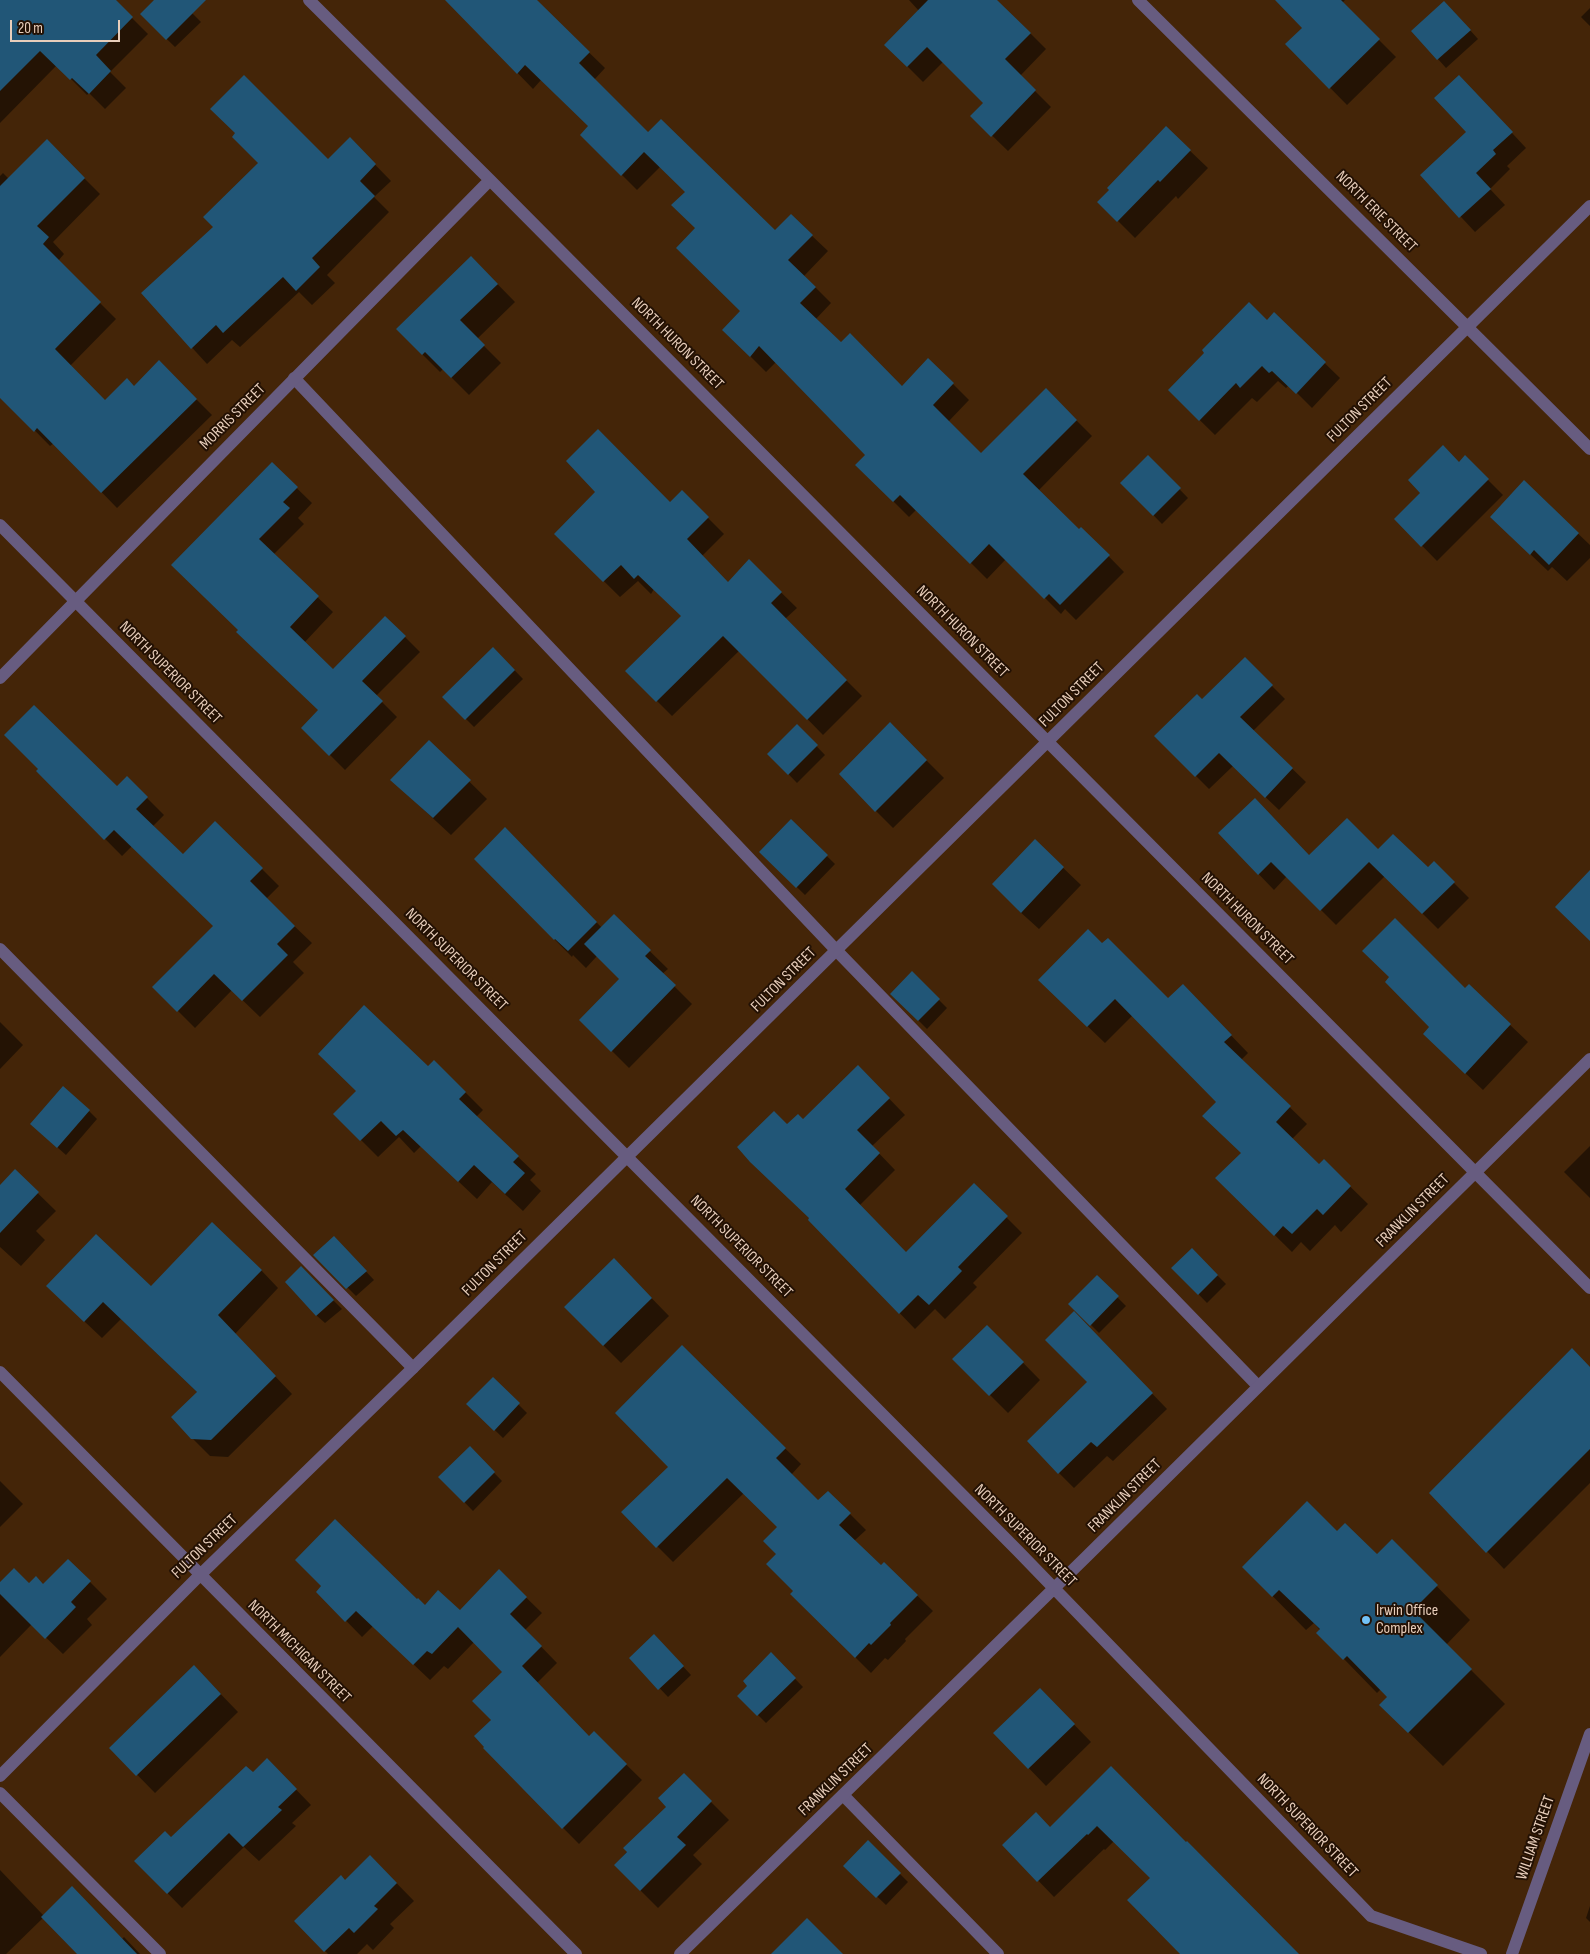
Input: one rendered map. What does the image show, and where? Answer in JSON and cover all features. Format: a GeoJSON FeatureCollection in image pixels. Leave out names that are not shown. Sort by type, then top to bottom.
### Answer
{"type":"FeatureCollection","features":[{"type":"Feature","properties":{"kind":"street","name":"NORTH HURON STREET"},"geometry":{"type":"LineString","coordinates":[[309,0],[1590,1288]]}},
{"type":"Feature","properties":{"kind":"street","name":"NORTH ERIE STREET"},"geometry":{"type":"LineString","coordinates":[[1138,0],[1590,449]]}},
{"type":"Feature","properties":{"kind":"street","name":"MORRIS STREET"},"geometry":{"type":"LineString","coordinates":[[0,678],[490,180]]}},
{"type":"Feature","properties":{"kind":"street","name":"FULTON STREET"},"geometry":{"type":"LineString","coordinates":[[0,1776],[200,1575],[413,1368],[1590,206]]}},
{"type":"Feature","properties":{"kind":"street"},"geometry":{"type":"LineString","coordinates":[[294,378],[836,950],[1258,1386]]}},
{"type":"Feature","properties":{"kind":"street","name":"NORTH SUPERIOR STREET"},"geometry":{"type":"LineString","coordinates":[[0,525],[628,1156],[1054,1588],[1372,1916],[1480,1954]]}},
{"type":"Feature","properties":{"kind":"street"},"geometry":{"type":"LineString","coordinates":[[0,949],[413,1368]]}},
{"type":"Feature","properties":{"kind":"street","name":"FRANKLIN STREET"},"geometry":{"type":"LineString","coordinates":[[680,1954],[844,1795],[1590,1059]]}},
{"type":"Feature","properties":{"kind":"street","name":"NORTH MICHIGAN STREET"},"geometry":{"type":"LineString","coordinates":[[0,1372],[576,1954]]}},
{"type":"Feature","properties":{"kind":"street","name":"WILLIAM STREET"},"geometry":{"type":"LineString","coordinates":[[1512,1954],[1590,1734]]}},
{"type":"Feature","properties":{"kind":"street"},"geometry":{"type":"LineString","coordinates":[[0,1793],[160,1954]]}},
{"type":"Feature","properties":{"kind":"street"},"geometry":{"type":"LineString","coordinates":[[844,1795],[998,1954]]}},
{"type":"Feature","properties":{"kind":"building"},"geometry":{"type":"Polygon","coordinates":[[[0,0],[116,0],[133,17],[96,55],[111,71],[89,94],[72,78],[70,80],[40,51],[0,91],[0,0]]]}},
{"type":"Feature","properties":{"kind":"building"},"geometry":{"type":"Polygon","coordinates":[[[154,0],[206,0],[166,40],[140,14],[154,0]]]}},
{"type":"Feature","properties":{"kind":"building"},"geometry":{"type":"Polygon","coordinates":[[[445,0],[537,0],[590,52],[579,63],[648,132],[661,119],[775,230],[791,214],[813,235],[788,260],[816,287],[800,303],[841,342],[850,333],[902,386],[928,358],[954,383],[933,405],[981,453],[1046,388],[1077,420],[1023,474],[1079,529],[1081,527],[1110,555],[1060,605],[1049,594],[1044,599],[989,544],[970,564],[900,495],[893,502],[855,465],[865,455],[759,346],[750,357],[722,330],[740,311],[676,248],[695,228],[671,205],[685,192],[644,152],[621,176],[580,135],[588,126],[525,65],[517,74],[445,0]]]}},
{"type":"Feature","properties":{"kind":"building"},"geometry":{"type":"Polygon","coordinates":[[[928,0],[997,0],[1031,33],[1005,59],[1036,90],[991,137],[970,116],[983,103],[927,47],[907,67],[884,45],[928,0]]]}},
{"type":"Feature","properties":{"kind":"building"},"geometry":{"type":"Polygon","coordinates":[[[1275,0],[1341,0],[1380,39],[1329,89],[1285,44],[1302,28],[1275,0]]]}},
{"type":"Feature","properties":{"kind":"building"},"geometry":{"type":"Polygon","coordinates":[[[1444,1],[1471,30],[1437,60],[1411,31],[1444,1]]]}},
{"type":"Feature","properties":{"kind":"building"},"geometry":{"type":"Polygon","coordinates":[[[244,75],[328,159],[350,137],[376,164],[360,181],[375,196],[312,258],[320,267],[296,291],[283,277],[223,333],[216,325],[191,349],[141,293],[213,227],[203,217],[258,163],[232,137],[235,133],[210,109],[244,75]]]}},
{"type":"Feature","properties":{"kind":"building"},"geometry":{"type":"Polygon","coordinates":[[[1459,75],[1513,132],[1493,150],[1496,154],[1476,173],[1491,189],[1459,218],[1420,175],[1466,132],[1434,98],[1459,75]]]}},
{"type":"Feature","properties":{"kind":"building"},"geometry":{"type":"Polygon","coordinates":[[[1166,126],[1191,150],[1160,182],[1158,180],[1117,222],[1097,202],[1109,190],[1107,188],[1166,126]]]}},
{"type":"Feature","properties":{"kind":"building"},"geometry":{"type":"Polygon","coordinates":[[[47,139],[85,178],[37,226],[49,237],[43,244],[101,302],[55,349],[105,400],[127,378],[134,386],[159,360],[197,399],[101,493],[37,428],[34,432],[0,398],[0,186],[47,139]]]}},
{"type":"Feature","properties":{"kind":"building"},"geometry":{"type":"Polygon","coordinates":[[[471,256],[498,284],[460,320],[485,345],[451,378],[425,352],[422,355],[396,329],[471,256]]]}},
{"type":"Feature","properties":{"kind":"building"},"geometry":{"type":"Polygon","coordinates":[[[1249,302],[1267,320],[1274,312],[1326,362],[1296,394],[1272,371],[1269,373],[1262,366],[1240,388],[1236,383],[1199,421],[1168,390],[1204,353],[1202,350],[1249,302]]]}},
{"type":"Feature","properties":{"kind":"building"},"geometry":{"type":"Polygon","coordinates":[[[598,429],[670,502],[682,490],[709,517],[687,539],[728,582],[749,559],[782,592],[771,603],[847,680],[807,720],[723,636],[656,702],[625,671],[681,616],[638,575],[634,579],[621,565],[603,582],[554,534],[595,492],[566,461],[598,429]]]}},
{"type":"Feature","properties":{"kind":"building"},"geometry":{"type":"Polygon","coordinates":[[[1443,445],[1459,462],[1465,455],[1489,479],[1421,547],[1394,519],[1420,493],[1408,480],[1443,445]]]}},
{"type":"Feature","properties":{"kind":"building"},"geometry":{"type":"Polygon","coordinates":[[[1148,455],[1181,488],[1153,516],[1120,483],[1148,455]]]}},
{"type":"Feature","properties":{"kind":"building"},"geometry":{"type":"Polygon","coordinates":[[[272,462],[298,487],[283,502],[290,508],[259,539],[319,596],[290,627],[333,669],[385,616],[406,636],[362,681],[383,701],[329,756],[301,728],[318,710],[236,632],[238,630],[171,565],[272,462]]]}},
{"type":"Feature","properties":{"kind":"building"},"geometry":{"type":"Polygon","coordinates":[[[1524,480],[1579,533],[1549,565],[1534,550],[1530,555],[1490,517],[1524,480]]]}},
{"type":"Feature","properties":{"kind":"building"},"geometry":{"type":"Polygon","coordinates":[[[493,647],[515,670],[465,720],[442,697],[493,647]]]}},
{"type":"Feature","properties":{"kind":"building"},"geometry":{"type":"Polygon","coordinates":[[[1245,657],[1273,685],[1240,717],[1293,768],[1265,798],[1219,753],[1195,777],[1154,736],[1197,694],[1202,699],[1245,657]]]}},
{"type":"Feature","properties":{"kind":"building"},"geometry":{"type":"Polygon","coordinates":[[[34,705],[117,786],[127,776],[148,797],[136,809],[183,854],[215,821],[263,868],[250,881],[295,926],[277,944],[288,955],[242,1001],[214,974],[177,1012],[152,987],[213,926],[114,830],[104,840],[36,771],[38,769],[4,735],[34,705]]]}},
{"type":"Feature","properties":{"kind":"building"},"geometry":{"type":"Polygon","coordinates":[[[890,722],[927,760],[875,812],[839,774],[890,722]]]}},
{"type":"Feature","properties":{"kind":"building"},"geometry":{"type":"Polygon","coordinates":[[[797,724],[818,745],[788,775],[767,754],[797,724]]]}},
{"type":"Feature","properties":{"kind":"building"},"geometry":{"type":"Polygon","coordinates":[[[429,740],[471,780],[433,818],[390,780],[429,740]]]}},
{"type":"Feature","properties":{"kind":"building"},"geometry":{"type":"Polygon","coordinates":[[[1255,798],[1309,855],[1347,818],[1378,849],[1393,834],[1428,867],[1434,861],[1455,882],[1422,914],[1369,862],[1320,911],[1271,862],[1258,875],[1218,833],[1255,798]]]}},
{"type":"Feature","properties":{"kind":"building"},"geometry":{"type":"Polygon","coordinates":[[[791,819],[828,855],[796,888],[759,852],[791,819]]]}},
{"type":"Feature","properties":{"kind":"building"},"geometry":{"type":"Polygon","coordinates":[[[505,827],[597,922],[568,951],[554,940],[474,859],[505,827]]]}},
{"type":"Feature","properties":{"kind":"building"},"geometry":{"type":"Polygon","coordinates":[[[1035,839],[1064,867],[1021,913],[992,884],[1035,839]]]}},
{"type":"Feature","properties":{"kind":"building"},"geometry":{"type":"Polygon","coordinates":[[[1590,870],[1590,941],[1555,907],[1590,870]]]}},
{"type":"Feature","properties":{"kind":"building"},"geometry":{"type":"Polygon","coordinates":[[[614,914],[651,950],[645,956],[676,985],[611,1052],[579,1020],[619,979],[584,944],[614,914]]]}},
{"type":"Feature","properties":{"kind":"building"},"geometry":{"type":"Polygon","coordinates":[[[1395,918],[1465,988],[1469,984],[1511,1024],[1465,1074],[1423,1034],[1429,1027],[1385,982],[1389,977],[1362,951],[1395,918]]]}},
{"type":"Feature","properties":{"kind":"building"},"geometry":{"type":"Polygon","coordinates":[[[1088,929],[1102,943],[1108,938],[1168,998],[1183,984],[1232,1035],[1224,1042],[1291,1106],[1276,1122],[1319,1164],[1324,1159],[1351,1186],[1323,1215],[1317,1209],[1292,1234],[1283,1226],[1274,1236],[1215,1178],[1241,1153],[1202,1116],[1216,1102],[1115,999],[1087,1027],[1038,980],[1088,929]]]}},
{"type":"Feature","properties":{"kind":"building"},"geometry":{"type":"Polygon","coordinates":[[[912,971],[940,999],[918,1021],[890,994],[912,971]]]}},
{"type":"Feature","properties":{"kind":"building"},"geometry":{"type":"Polygon","coordinates":[[[364,1005],[428,1066],[434,1060],[466,1092],[459,1099],[519,1156],[513,1162],[525,1173],[505,1194],[474,1165],[458,1182],[403,1130],[396,1136],[381,1121],[360,1141],[333,1114],[356,1091],[318,1054],[364,1005]]]}},
{"type":"Feature","properties":{"kind":"building"},"geometry":{"type":"Polygon","coordinates":[[[858,1065],[890,1098],[857,1130],[880,1153],[845,1189],[906,1252],[974,1183],[1008,1216],[958,1267],[962,1271],[929,1305],[918,1295],[899,1314],[808,1220],[809,1218],[750,1162],[737,1147],[774,1111],[787,1124],[798,1114],[803,1119],[858,1065]]]}},
{"type":"Feature","properties":{"kind":"building"},"geometry":{"type":"Polygon","coordinates":[[[63,1086],[90,1110],[57,1148],[30,1124],[63,1086]]]}},
{"type":"Feature","properties":{"kind":"building"},"geometry":{"type":"Polygon","coordinates":[[[15,1169],[39,1192],[0,1233],[0,1185],[15,1169]]]}},
{"type":"Feature","properties":{"kind":"building"},"geometry":{"type":"Polygon","coordinates":[[[212,1222],[262,1270],[218,1315],[276,1376],[211,1440],[191,1439],[171,1417],[197,1392],[103,1302],[84,1322],[46,1286],[96,1234],[151,1286],[212,1222]]]}},
{"type":"Feature","properties":{"kind":"building"},"geometry":{"type":"Polygon","coordinates":[[[334,1236],[367,1271],[346,1289],[313,1255],[334,1236]]]}},
{"type":"Feature","properties":{"kind":"building"},"geometry":{"type":"Polygon","coordinates":[[[1192,1248],[1218,1275],[1198,1295],[1171,1268],[1192,1248]]]}},
{"type":"Feature","properties":{"kind":"building"},"geometry":{"type":"Polygon","coordinates":[[[614,1258],[652,1298],[603,1346],[564,1307],[614,1258]]]}},
{"type":"Feature","properties":{"kind":"building"},"geometry":{"type":"Polygon","coordinates":[[[301,1266],[334,1300],[316,1316],[285,1282],[301,1266]]]}},
{"type":"Feature","properties":{"kind":"building"},"geometry":{"type":"Polygon","coordinates":[[[1097,1275],[1119,1296],[1090,1326],[1068,1304],[1097,1275]]]}},
{"type":"Feature","properties":{"kind":"building"},"geometry":{"type":"Polygon","coordinates":[[[1074,1311],[1153,1393],[1097,1447],[1091,1442],[1058,1474],[1027,1441],[1087,1382],[1045,1340],[1074,1311]]]}},
{"type":"Feature","properties":{"kind":"building"},"geometry":{"type":"Polygon","coordinates":[[[987,1325],[1024,1362],[989,1396],[952,1359],[987,1325]]]}},
{"type":"Feature","properties":{"kind":"building"},"geometry":{"type":"Polygon","coordinates":[[[682,1345],[786,1448],[776,1458],[818,1500],[828,1491],[851,1513],[839,1525],[881,1565],[884,1562],[918,1595],[871,1645],[869,1643],[855,1658],[790,1594],[793,1591],[766,1564],[776,1554],[763,1541],[777,1527],[727,1478],[656,1548],[621,1512],[668,1467],[615,1413],[682,1345]]]}},
{"type":"Feature","properties":{"kind":"building"},"geometry":{"type":"Polygon","coordinates":[[[1572,1348],[1590,1367],[1590,1449],[1486,1553],[1429,1493],[1572,1348]]]}},
{"type":"Feature","properties":{"kind":"building"},"geometry":{"type":"Polygon","coordinates":[[[493,1377],[520,1403],[494,1431],[466,1404],[493,1377]]]}},
{"type":"Feature","properties":{"kind":"building"},"geometry":{"type":"Polygon","coordinates":[[[470,1446],[495,1472],[464,1503],[438,1477],[470,1446]]]}},
{"type":"Feature","properties":{"kind":"building","name":"Irwin Office Complex"},"geometry":{"type":"Polygon","coordinates":[[[1307,1501],[1337,1531],[1345,1523],[1377,1554],[1392,1539],[1438,1585],[1413,1610],[1472,1669],[1408,1733],[1379,1705],[1387,1697],[1347,1656],[1343,1660],[1316,1633],[1320,1629],[1279,1590],[1272,1597],[1242,1567],[1307,1501]]]}},
{"type":"Feature","properties":{"kind":"building"},"geometry":{"type":"Polygon","coordinates":[[[335,1519],[425,1605],[438,1590],[460,1610],[499,1569],[527,1597],[510,1614],[542,1646],[522,1666],[589,1736],[594,1731],[627,1764],[562,1829],[483,1748],[474,1736],[491,1720],[472,1701],[502,1672],[458,1627],[432,1654],[427,1651],[413,1665],[356,1611],[345,1622],[316,1592],[321,1586],[295,1560],[335,1519]]]}},
{"type":"Feature","properties":{"kind":"building"},"geometry":{"type":"Polygon","coordinates":[[[68,1559],[91,1581],[71,1602],[76,1607],[45,1639],[0,1594],[0,1582],[14,1568],[29,1583],[36,1576],[43,1584],[68,1559]]]}},
{"type":"Feature","properties":{"kind":"building"},"geometry":{"type":"Polygon","coordinates":[[[654,1634],[684,1666],[658,1690],[629,1658],[654,1634]]]}},
{"type":"Feature","properties":{"kind":"building"},"geometry":{"type":"Polygon","coordinates":[[[771,1652],[796,1678],[757,1716],[737,1696],[747,1686],[743,1681],[771,1652]]]}},
{"type":"Feature","properties":{"kind":"building"},"geometry":{"type":"Polygon","coordinates":[[[194,1665],[221,1694],[136,1776],[109,1748],[194,1665]]]}},
{"type":"Feature","properties":{"kind":"building"},"geometry":{"type":"Polygon","coordinates":[[[1040,1688],[1075,1724],[1028,1769],[993,1733],[1040,1688]]]}},
{"type":"Feature","properties":{"kind":"building"},"geometry":{"type":"Polygon","coordinates":[[[267,1758],[297,1789],[278,1807],[282,1810],[243,1847],[229,1833],[167,1894],[134,1861],[165,1831],[171,1837],[246,1766],[253,1772],[267,1758]]]}},
{"type":"Feature","properties":{"kind":"building"},"geometry":{"type":"Polygon","coordinates":[[[1111,1766],[1299,1954],[1180,1954],[1127,1900],[1150,1878],[1097,1826],[1037,1882],[1002,1845],[1036,1812],[1050,1827],[1111,1766]]]}},
{"type":"Feature","properties":{"kind":"building"},"geometry":{"type":"Polygon","coordinates":[[[684,1773],[712,1801],[677,1837],[686,1845],[640,1891],[614,1865],[627,1852],[623,1848],[666,1807],[658,1798],[684,1773]]]}},
{"type":"Feature","properties":{"kind":"building"},"geometry":{"type":"Polygon","coordinates":[[[868,1840],[901,1873],[876,1898],[843,1866],[868,1840]]]}},
{"type":"Feature","properties":{"kind":"building"},"geometry":{"type":"Polygon","coordinates":[[[370,1855],[397,1883],[374,1906],[378,1909],[354,1933],[349,1928],[324,1952],[294,1921],[341,1875],[345,1880],[370,1855]]]}},
{"type":"Feature","properties":{"kind":"building"},"geometry":{"type":"Polygon","coordinates":[[[72,1886],[137,1954],[77,1954],[41,1917],[72,1886]]]}},
{"type":"Feature","properties":{"kind":"building"},"geometry":{"type":"Polygon","coordinates":[[[807,1918],[843,1954],[771,1954],[807,1918]]]}},
{"type":"Feature","properties":{"kind":"place","name":"Irwin Office Complex"},"geometry":{"type":"Point","coordinates":[1366,1620]}}]}
